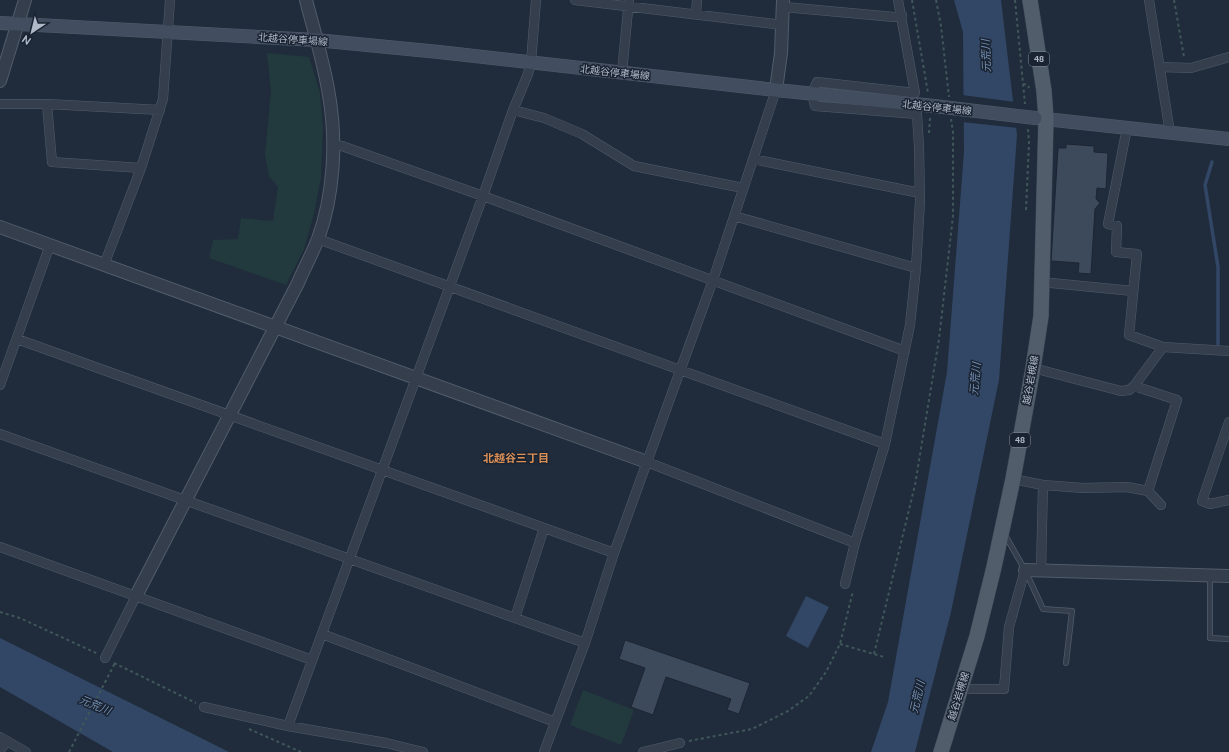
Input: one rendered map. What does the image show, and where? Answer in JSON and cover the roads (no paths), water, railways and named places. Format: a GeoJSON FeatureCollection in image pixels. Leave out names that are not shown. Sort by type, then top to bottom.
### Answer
{"type":"FeatureCollection","features":[{"type":"Feature","properties":{"kind":"main road","name":"越谷岩槻線"},"geometry":{"type":"LineString","coordinates":[[941,752],[977,636],[1002,530],[1033,368],[1041,316],[1041,118],[1044,91],[1030,0]]}},
{"type":"Feature","properties":{"kind":"main road","name":"北越谷停車場線"},"geometry":{"type":"LineString","coordinates":[[0,23],[316,40],[531,62],[1229,139]]}},
{"type":"Feature","properties":{"kind":"street"},"geometry":{"type":"LineString","coordinates":[[0,81],[25,0]]}},
{"type":"Feature","properties":{"kind":"street"},"geometry":{"type":"LineString","coordinates":[[104,265],[141,168],[163,99],[170,0]]}},
{"type":"Feature","properties":{"kind":"street"},"geometry":{"type":"LineString","coordinates":[[105,658],[229,415],[298,284],[318,239],[330,189],[333,123],[329,95],[306,0]]}},
{"type":"Feature","properties":{"kind":"street"},"geometry":{"type":"LineString","coordinates":[[288,726],[417,378],[513,110],[528,74],[531,62],[536,0]]}},
{"type":"Feature","properties":{"kind":"street"},"geometry":{"type":"LineString","coordinates":[[575,0],[628,3],[696,14],[783,25]]}},
{"type":"Feature","properties":{"kind":"street"},"geometry":{"type":"LineString","coordinates":[[696,14],[697,0]]}},
{"type":"Feature","properties":{"kind":"street"},"geometry":{"type":"LineString","coordinates":[[845,584],[855,543],[885,444],[910,325],[916,268],[920,193],[917,114],[815,106],[812,94],[817,82],[915,93],[902,15],[898,0]]}},
{"type":"Feature","properties":{"kind":"street"},"geometry":{"type":"LineString","coordinates":[[1149,0],[1170,133]]}},
{"type":"Feature","properties":{"kind":"street"},"geometry":{"type":"LineString","coordinates":[[622,72],[628,3]]}},
{"type":"Feature","properties":{"kind":"street"},"geometry":{"type":"LineString","coordinates":[[544,752],[585,643],[614,553],[713,280],[776,90],[781,53],[784,3],[894,16],[902,15]]}},
{"type":"Feature","properties":{"kind":"street"},"geometry":{"type":"LineString","coordinates":[[1160,68],[1191,68],[1229,57]]}},
{"type":"Feature","properties":{"kind":"street"},"geometry":{"type":"LineString","coordinates":[[0,104],[47,104],[160,110]]}},
{"type":"Feature","properties":{"kind":"street"},"geometry":{"type":"LineString","coordinates":[[47,104],[52,162],[141,168]]}},
{"type":"Feature","properties":{"kind":"street"},"geometry":{"type":"LineString","coordinates":[[513,110],[544,118],[582,134],[634,166],[743,188]]}},
{"type":"Feature","properties":{"kind":"street"},"geometry":{"type":"LineString","coordinates":[[1127,128],[1108,224],[1117,226],[1116,252],[1136,254],[1129,335],[1163,347],[1229,351]]}},
{"type":"Feature","properties":{"kind":"street"},"geometry":{"type":"LineString","coordinates":[[333,145],[342,146],[483,196],[905,350]]}},
{"type":"Feature","properties":{"kind":"street"},"geometry":{"type":"LineString","coordinates":[[753,159],[920,193]]}},
{"type":"Feature","properties":{"kind":"street"},"geometry":{"type":"LineString","coordinates":[[734,216],[916,268]]}},
{"type":"Feature","properties":{"kind":"street"},"geometry":{"type":"LineString","coordinates":[[0,227],[647,462],[855,543]]}},
{"type":"Feature","properties":{"kind":"street"},"geometry":{"type":"LineString","coordinates":[[318,239],[885,444]]}},
{"type":"Feature","properties":{"kind":"street"},"geometry":{"type":"LineString","coordinates":[[0,385],[50,246]]}},
{"type":"Feature","properties":{"kind":"street"},"geometry":{"type":"LineString","coordinates":[[1041,282],[1133,291]]}},
{"type":"Feature","properties":{"kind":"street"},"geometry":{"type":"LineString","coordinates":[[16,339],[614,553]]}},
{"type":"Feature","properties":{"kind":"street"},"geometry":{"type":"LineString","coordinates":[[1033,368],[1120,391],[1129,390],[1134,386],[1163,347]]}},
{"type":"Feature","properties":{"kind":"street"},"geometry":{"type":"LineString","coordinates":[[1134,386],[1177,400],[1148,491]]}},
{"type":"Feature","properties":{"kind":"street"},"geometry":{"type":"LineString","coordinates":[[1229,422],[1202,501],[1210,504],[1229,500]]}},
{"type":"Feature","properties":{"kind":"street"},"geometry":{"type":"LineString","coordinates":[[0,434],[585,643]]}},
{"type":"Feature","properties":{"kind":"street"},"geometry":{"type":"LineString","coordinates":[[1012,479],[1083,488],[1127,487],[1148,491],[1162,505]]}},
{"type":"Feature","properties":{"kind":"street"},"geometry":{"type":"LineString","coordinates":[[1041,570],[1042,484]]}},
{"type":"Feature","properties":{"kind":"street"},"geometry":{"type":"LineString","coordinates":[[515,618],[544,528]]}},
{"type":"Feature","properties":{"kind":"street"},"geometry":{"type":"LineString","coordinates":[[0,547],[312,660]]}},
{"type":"Feature","properties":{"kind":"street"},"geometry":{"type":"LineString","coordinates":[[960,689],[1004,689],[1009,627],[1025,570],[1229,576]]}},
{"type":"Feature","properties":{"kind":"street"},"geometry":{"type":"LineString","coordinates":[[322,634],[556,722]]}},
{"type":"Feature","properties":{"kind":"street"},"geometry":{"type":"LineString","coordinates":[[204,707],[288,726],[386,743],[423,752]]}},
{"type":"Feature","properties":{"kind":"street"},"geometry":{"type":"LineString","coordinates":[[0,750],[4,739],[26,752]]}},
{"type":"Feature","properties":{"kind":"street"},"geometry":{"type":"LineString","coordinates":[[642,752],[680,743]]}},
{"type":"Feature","properties":{"kind":"lane"},"geometry":{"type":"LineString","coordinates":[[1002,530],[1025,570],[1044,609],[1072,611],[1066,664]]}},
{"type":"Feature","properties":{"kind":"lane"},"geometry":{"type":"LineString","coordinates":[[1210,575],[1210,638],[1229,639]]}},
{"type":"Feature","properties":{"kind":"water","name":"元荒川"},"geometry":{"type":"Polygon","coordinates":[[[954,0],[1001,0],[1017,135],[999,380],[951,612],[915,752],[871,752],[888,702],[947,372],[964,152],[963,32],[954,0]]]}},
{"type":"Feature","properties":{"kind":"water"},"geometry":{"type":"Polygon","coordinates":[[[806,596],[829,607],[808,648],[786,636],[806,596]]]}},
{"type":"Feature","properties":{"kind":"water","name":"元荒川"},"geometry":{"type":"Polygon","coordinates":[[[0,638],[229,752],[113,752],[0,687],[0,638]]]}},
{"type":"Feature","properties":{"kind":"waterway"},"geometry":{"type":"LineString","coordinates":[[1212,162],[1205,185],[1218,267],[1218,344]]}},
{"type":"Feature","properties":{"kind":"district","name":"北越谷三丁目"},"geometry":{"type":"Point","coordinates":[516,458]}}]}
